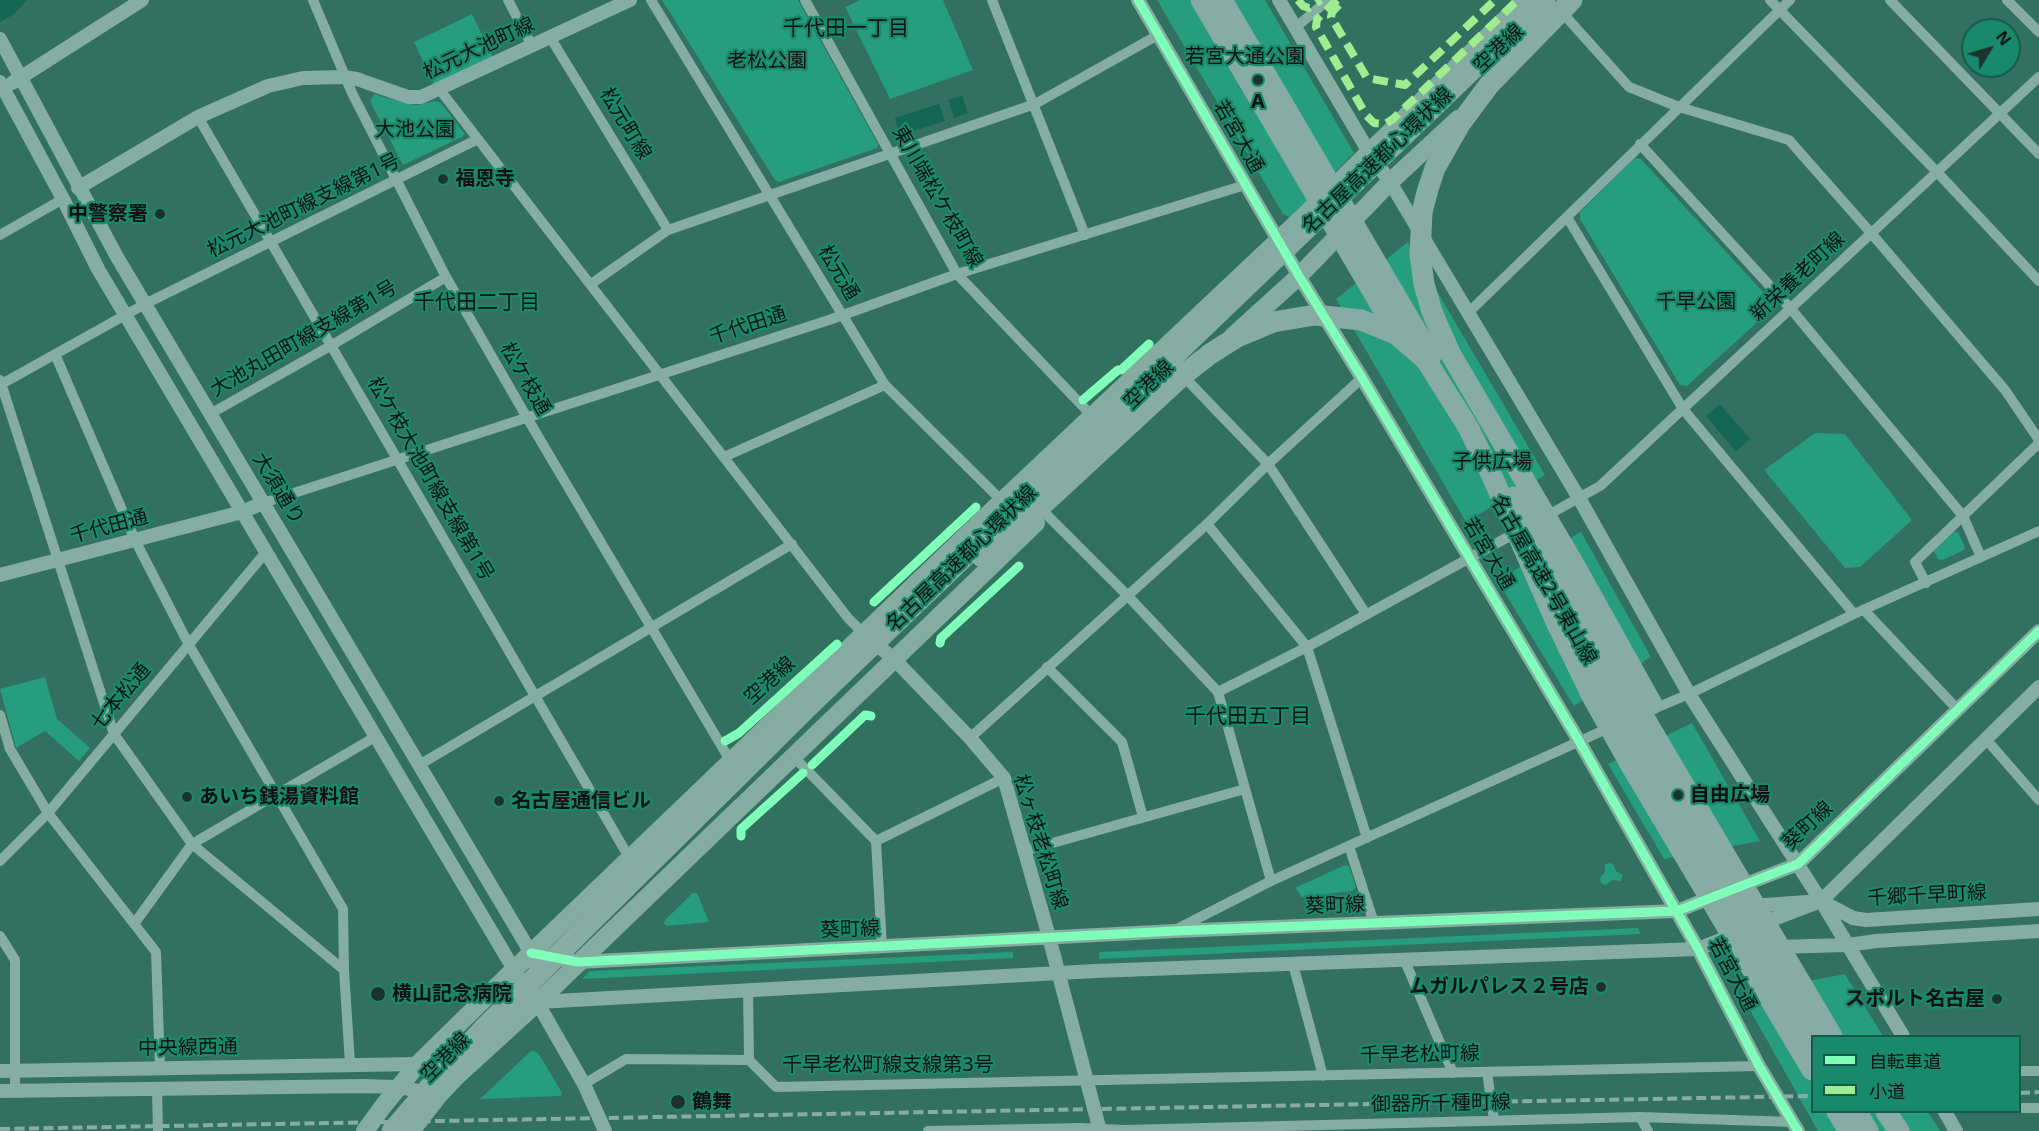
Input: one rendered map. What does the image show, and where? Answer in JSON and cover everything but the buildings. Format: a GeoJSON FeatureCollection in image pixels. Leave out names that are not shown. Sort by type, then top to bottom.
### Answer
{"type":"FeatureCollection","features":[{"type":"Feature","properties":{"kind":"highway","name":"名古屋高速2号東山線"},"geometry":{"type":"LineString","coordinates":[[1201,0],[1812,1035]]}},
{"type":"Feature","properties":{"kind":"highway","name":"名古屋高速2号東山線"},"geometry":{"type":"LineString","coordinates":[[1222,0],[1836,1035]]}},
{"type":"Feature","properties":{"kind":"highway","name":"名古屋高速都心環状線"},"geometry":{"type":"LineString","coordinates":[[392,1131],[483,1029],[803,711],[1545,0]]}},
{"type":"Feature","properties":{"kind":"highway"},"geometry":{"type":"LineString","coordinates":[[1569,9],[1477,99],[1435,168],[1422,212],[1420,254],[1424,284],[1432,312],[1450,353],[1575,566],[1692,789],[1836,1035]]}},
{"type":"Feature","properties":{"kind":"highway"},"geometry":{"type":"LineString","coordinates":[[919,600],[952,580],[1025,521],[1182,376],[1224,344],[1261,326],[1301,316],[1345,317],[1387,329],[1408,342],[1426,360],[1468,427],[1592,696],[1811,1068]]}},
{"type":"Feature","properties":{"kind":"highway"},"geometry":{"type":"LineString","coordinates":[[1838,1113],[1849,1131]]}},
{"type":"Feature","properties":{"kind":"highway"},"geometry":{"type":"LineString","coordinates":[[1858,1113],[1868,1131]]}},
{"type":"Feature","properties":{"kind":"highway"},"geometry":{"type":"LineString","coordinates":[[1877,1113],[1888,1131]]}},
{"type":"Feature","properties":{"kind":"highway"},"geometry":{"type":"LineString","coordinates":[[1888,1113],[1899,1131]]}},
{"type":"Feature","properties":{"kind":"main road","name":"空港線"},"geometry":{"type":"LineString","coordinates":[[365,1131],[418,1064],[531,953],[865,635],[1002,501],[1093,417],[1525,0]]}},
{"type":"Feature","properties":{"kind":"main road","name":"空港線"},"geometry":{"type":"LineString","coordinates":[[411,1131],[457,1076],[538,1002],[1046,514],[1299,276],[1390,182],[1569,9],[1584,0]]}},
{"type":"Feature","properties":{"kind":"street"},"geometry":{"type":"LineString","coordinates":[[142,0],[20,79],[1,87],[63,199],[98,269],[514,971],[538,1002],[584,1084],[605,1131]]}},
{"type":"Feature","properties":{"kind":"street","name":"松ケ枝通"},"geometry":{"type":"LineString","coordinates":[[313,0],[345,77],[446,277],[731,762]]}},
{"type":"Feature","properties":{"kind":"street"},"geometry":{"type":"LineString","coordinates":[[508,0],[532,46]]}},
{"type":"Feature","properties":{"kind":"street","name":"松元大池町線"},"geometry":{"type":"LineString","coordinates":[[78,188],[198,117],[268,86],[303,78],[345,77],[408,97],[421,97],[630,0]]}},
{"type":"Feature","properties":{"kind":"street","name":"松元通"},"geometry":{"type":"LineString","coordinates":[[651,0],[885,385],[1002,501],[1046,514]]}},
{"type":"Feature","properties":{"kind":"street","name":"東川端松ケ枝町線"},"geometry":{"type":"LineString","coordinates":[[806,0],[957,274],[1093,417]]}},
{"type":"Feature","properties":{"kind":"street"},"geometry":{"type":"LineString","coordinates":[[992,0],[1085,235]]}},
{"type":"Feature","properties":{"kind":"street","name":"若宮大通"},"geometry":{"type":"LineString","coordinates":[[1138,0],[1299,276],[1578,741],[1677,911],[1759,1066],[1796,1126]]}},
{"type":"Feature","properties":{"kind":"street"},"geometry":{"type":"LineString","coordinates":[[1279,0],[1579,498],[1689,694],[1798,864],[1902,1035]]}},
{"type":"Feature","properties":{"kind":"street"},"geometry":{"type":"LineString","coordinates":[[1295,27],[1328,0]]}},
{"type":"Feature","properties":{"kind":"street"},"geometry":{"type":"LineString","coordinates":[[1551,0],[1569,9],[1629,87],[1679,107],[1789,140],[2005,390],[2039,442],[1915,562],[1926,583]]}},
{"type":"Feature","properties":{"kind":"street"},"geometry":{"type":"LineString","coordinates":[[1770,0],[1937,172],[2039,282]]}},
{"type":"Feature","properties":{"kind":"street"},"geometry":{"type":"LineString","coordinates":[[1468,313],[1790,0]]}},
{"type":"Feature","properties":{"kind":"street"},"geometry":{"type":"LineString","coordinates":[[1890,0],[2039,154]]}},
{"type":"Feature","properties":{"kind":"street"},"geometry":{"type":"LineString","coordinates":[[2007,0],[2039,32]]}},
{"type":"Feature","properties":{"kind":"street"},"geometry":{"type":"LineString","coordinates":[[591,284],[668,230],[1035,104],[1158,35]]}},
{"type":"Feature","properties":{"kind":"street","name":"松元町線"},"geometry":{"type":"LineString","coordinates":[[550,37],[668,230]]}},
{"type":"Feature","properties":{"kind":"street","name":"大須通り"},"geometry":{"type":"LineString","coordinates":[[0,39],[78,188],[145,304],[531,953]]}},
{"type":"Feature","properties":{"kind":"street","name":"新栄養老町線"},"geometry":{"type":"LineString","coordinates":[[1218,692],[1598,488],[2039,77]]}},
{"type":"Feature","properties":{"kind":"street"},"geometry":{"type":"LineString","coordinates":[[440,90],[853,624],[865,635]]}},
{"type":"Feature","properties":{"kind":"street","name":"松ケ枝大池町線支線第1号"},"geometry":{"type":"LineString","coordinates":[[198,117],[630,859]]}},
{"type":"Feature","properties":{"kind":"street","name":"松元大池町線支線第1号"},"geometry":{"type":"LineString","coordinates":[[1,383],[145,304],[478,139]]}},
{"type":"Feature","properties":{"kind":"street"},"geometry":{"type":"LineString","coordinates":[[1640,144],[1791,309],[1963,516],[1982,557]]}},
{"type":"Feature","properties":{"kind":"street","name":"千代田通"},"geometry":{"type":"LineString","coordinates":[[0,575],[242,512],[263,503],[526,416],[661,375],[843,315],[957,274],[1245,185]]}},
{"type":"Feature","properties":{"kind":"street"},"geometry":{"type":"LineString","coordinates":[[0,235],[63,199]]}},
{"type":"Feature","properties":{"kind":"street"},"geometry":{"type":"LineString","coordinates":[[1567,217],[1683,409],[1859,612],[1958,709]]}},
{"type":"Feature","properties":{"kind":"street","name":"大池丸田町線支線第1号"},"geometry":{"type":"LineString","coordinates":[[210,414],[446,277]]}},
{"type":"Feature","properties":{"kind":"street"},"geometry":{"type":"LineString","coordinates":[[55,354],[135,540],[189,645],[343,909],[350,1064]]}},
{"type":"Feature","properties":{"kind":"street"},"geometry":{"type":"LineString","coordinates":[[970,738],[1207,524],[1268,464],[1362,378]]}},
{"type":"Feature","properties":{"kind":"street"},"geometry":{"type":"LineString","coordinates":[[1187,380],[1268,464],[1366,614]]}},
{"type":"Feature","properties":{"kind":"street"},"geometry":{"type":"LineString","coordinates":[[1,383],[114,734],[192,844],[344,970]]}},
{"type":"Feature","properties":{"kind":"street"},"geometry":{"type":"LineString","coordinates":[[724,457],[885,385]]}},
{"type":"Feature","properties":{"kind":"street"},"geometry":{"type":"LineString","coordinates":[[1046,514],[1127,595],[1218,692],[1271,881]]}},
{"type":"Feature","properties":{"kind":"street"},"geometry":{"type":"LineString","coordinates":[[1207,524],[1307,646],[1366,838]]}},
{"type":"Feature","properties":{"kind":"street"},"geometry":{"type":"LineString","coordinates":[[1174,930],[1271,881],[1578,741],[1689,694],[1859,612],[2039,531]]}},
{"type":"Feature","properties":{"kind":"street"},"geometry":{"type":"LineString","coordinates":[[419,765],[792,544]]}},
{"type":"Feature","properties":{"kind":"street","name":"七本松通"},"geometry":{"type":"LineString","coordinates":[[0,861],[48,813],[266,552]]}},
{"type":"Feature","properties":{"kind":"street","name":"葵町線"},"geometry":{"type":"LineString","coordinates":[[531,953],[578,962],[1174,930],[1677,911],[1798,864],[2039,631]]}},
{"type":"Feature","properties":{"kind":"street","name":"松ヶ枝老松町線"},"geometry":{"type":"LineString","coordinates":[[865,635],[912,677],[970,738],[1004,778],[1058,973],[1078,1081],[1100,1130]]}},
{"type":"Feature","properties":{"kind":"street"},"geometry":{"type":"LineString","coordinates":[[1047,667],[1122,742],[1143,817]]}},
{"type":"Feature","properties":{"kind":"street"},"geometry":{"type":"LineString","coordinates":[[1698,949],[1821,901],[2039,687]]}},
{"type":"Feature","properties":{"kind":"street"},"geometry":{"type":"LineString","coordinates":[[0,715],[10,749],[48,813],[156,952],[160,1068]]}},
{"type":"Feature","properties":{"kind":"street"},"geometry":{"type":"LineString","coordinates":[[134,924],[192,844],[375,737]]}},
{"type":"Feature","properties":{"kind":"street"},"geometry":{"type":"LineString","coordinates":[[1985,738],[2039,800]]}},
{"type":"Feature","properties":{"kind":"street"},"geometry":{"type":"LineString","coordinates":[[794,757],[876,841],[882,947]]}},
{"type":"Feature","properties":{"kind":"street"},"geometry":{"type":"LineString","coordinates":[[876,841],[1004,778]]}},
{"type":"Feature","properties":{"kind":"street"},"geometry":{"type":"LineString","coordinates":[[1024,850],[1245,789]]}},
{"type":"Feature","properties":{"kind":"street"},"geometry":{"type":"LineString","coordinates":[[1349,846],[1374,923]]}},
{"type":"Feature","properties":{"kind":"street"},"geometry":{"type":"LineString","coordinates":[[1677,911],[1821,901]]}},
{"type":"Feature","properties":{"kind":"street","name":"千郷千早町線"},"geometry":{"type":"LineString","coordinates":[[1821,901],[1853,918],[1866,920],[2039,909]]}},
{"type":"Feature","properties":{"kind":"street"},"geometry":{"type":"LineString","coordinates":[[538,1002],[1058,973],[1848,945],[1876,941],[2039,932]]}},
{"type":"Feature","properties":{"kind":"street"},"geometry":{"type":"LineString","coordinates":[[0,936],[15,960],[15,1091]]}},
{"type":"Feature","properties":{"kind":"street"},"geometry":{"type":"LineString","coordinates":[[531,953],[538,1002]]}},
{"type":"Feature","properties":{"kind":"street"},"geometry":{"type":"LineString","coordinates":[[1404,959],[1453,1073]]}},
{"type":"Feature","properties":{"kind":"street"},"geometry":{"type":"LineString","coordinates":[[1293,964],[1323,1076]]}},
{"type":"Feature","properties":{"kind":"street"},"geometry":{"type":"LineString","coordinates":[[584,1084],[626,1059],[749,1060],[748,989]]}},
{"type":"Feature","properties":{"kind":"street","name":"千早老松町線支線第3号"},"geometry":{"type":"LineString","coordinates":[[749,1060],[776,1087],[1106,1081]]}},
{"type":"Feature","properties":{"kind":"street","name":"中央線西通"},"geometry":{"type":"LineString","coordinates":[[0,1071],[418,1064],[457,1076]]}},
{"type":"Feature","properties":{"kind":"street","name":"千早老松町線"},"geometry":{"type":"LineString","coordinates":[[1106,1081],[1759,1066]]}},
{"type":"Feature","properties":{"kind":"street"},"geometry":{"type":"LineString","coordinates":[[2021,1071],[2039,1071]]}},
{"type":"Feature","properties":{"kind":"street"},"geometry":{"type":"LineString","coordinates":[[1487,1072],[1494,1120]]}},
{"type":"Feature","properties":{"kind":"street"},"geometry":{"type":"LineString","coordinates":[[0,1091],[362,1086],[399,1087],[439,1095]]}},
{"type":"Feature","properties":{"kind":"street"},"geometry":{"type":"LineString","coordinates":[[157,1090],[158,1131]]}},
{"type":"Feature","properties":{"kind":"street"},"geometry":{"type":"LineString","coordinates":[[2021,1108],[2039,1108]]}},
{"type":"Feature","properties":{"kind":"street"},"geometry":{"type":"LineString","coordinates":[[1946,1113],[1956,1131]]}},
{"type":"Feature","properties":{"kind":"street"},"geometry":{"type":"LineString","coordinates":[[1640,1117],[1648,1131]]}},
{"type":"Feature","properties":{"kind":"street","name":"御器所千種町線"},"geometry":{"type":"LineString","coordinates":[[928,1131],[1081,1128],[1117,1130],[1640,1117],[1767,1121],[1796,1126]]}},
{"type":"Feature","properties":{"kind":"green space","name":"老松公園"},"geometry":{"type":"Polygon","coordinates":[[[662,0],[798,0],[878,144],[877,148],[779,182],[775,180],[662,0]]]}},
{"type":"Feature","properties":{"kind":"green space"},"geometry":{"type":"Polygon","coordinates":[[[860,0],[943,0],[973,70],[890,99],[845,7],[860,0]]]}},
{"type":"Feature","properties":{"kind":"green space","name":"若宮大通公園"},"geometry":{"type":"Polygon","coordinates":[[[1157,0],[1265,0],[1354,153],[1292,216],[1283,214],[1157,0]]]}},
{"type":"Feature","properties":{"kind":"green space"},"geometry":{"type":"Polygon","coordinates":[[[472,14],[493,57],[434,85],[414,42],[472,14]]]}},
{"type":"Feature","properties":{"kind":"green space","name":"大池公園"},"geometry":{"type":"Polygon","coordinates":[[[374,94],[417,105],[435,101],[441,103],[465,134],[403,165],[370,101],[374,94]]]}},
{"type":"Feature","properties":{"kind":"green space","name":"千早公園"},"geometry":{"type":"Polygon","coordinates":[[[1635,158],[1641,159],[1773,303],[1773,308],[1687,386],[1680,385],[1580,219],[1580,212],[1635,158]]]}},
{"type":"Feature","properties":{"kind":"green space","name":"子供広場"},"geometry":{"type":"Polygon","coordinates":[[[1408,242],[1545,475],[1466,522],[1336,299],[1408,242]]]}},
{"type":"Feature","properties":{"kind":"green space"},"geometry":{"type":"Polygon","coordinates":[[[1815,433],[1845,434],[1912,520],[1860,567],[1845,568],[1764,470],[1815,433]]]}},
{"type":"Feature","properties":{"kind":"green space"},"geometry":{"type":"Polygon","coordinates":[[[1581,532],[1651,657],[1574,706],[1497,580],[1581,532]]]}},
{"type":"Feature","properties":{"kind":"green space"},"geometry":{"type":"Polygon","coordinates":[[[1954,532],[1958,532],[1965,547],[1964,550],[1943,560],[1938,559],[1934,551],[1954,532]]]}},
{"type":"Feature","properties":{"kind":"green space"},"geometry":{"type":"Polygon","coordinates":[[[45,677],[57,719],[90,748],[79,761],[45,731],[16,748],[0,689],[45,677]]]}},
{"type":"Feature","properties":{"kind":"green space"},"geometry":{"type":"Polygon","coordinates":[[[1692,723],[1760,841],[1664,859],[1608,764],[1692,723]]]}},
{"type":"Feature","properties":{"kind":"green space"},"geometry":{"type":"Polygon","coordinates":[[[1608,863],[1613,864],[1616,871],[1623,875],[1621,881],[1613,880],[1605,885],[1601,883],[1600,878],[1608,863]]]}},
{"type":"Feature","properties":{"kind":"green space"},"geometry":{"type":"Polygon","coordinates":[[[1345,865],[1349,866],[1356,887],[1352,891],[1302,897],[1295,888],[1345,865]]]}},
{"type":"Feature","properties":{"kind":"green space"},"geometry":{"type":"Polygon","coordinates":[[[693,893],[697,893],[709,922],[667,926],[664,924],[665,920],[693,893]]]}},
{"type":"Feature","properties":{"kind":"green space"},"geometry":{"type":"Polygon","coordinates":[[[1638,928],[1641,934],[1099,959],[1099,952],[1638,928]]]}},
{"type":"Feature","properties":{"kind":"green space"},"geometry":{"type":"Polygon","coordinates":[[[1013,952],[1013,958],[582,979],[590,971],[1013,952]]]}},
{"type":"Feature","properties":{"kind":"green space"},"geometry":{"type":"Polygon","coordinates":[[[1845,974],[1882,1035],[1811,1035],[1811,1113],[1929,1113],[1940,1131],[1818,1131],[1741,994],[1845,974]]]}},
{"type":"Feature","properties":{"kind":"green space"},"geometry":{"type":"Polygon","coordinates":[[[531,1051],[537,1052],[542,1059],[562,1093],[561,1096],[480,1099],[531,1051]]]}},
{"type":"Feature","properties":{"kind":"shaded area"},"geometry":{"type":"Polygon","coordinates":[[[0,0],[27,0],[14,14],[0,22],[0,0]]]}},
{"type":"Feature","properties":{"kind":"shaded area"},"geometry":{"type":"Polygon","coordinates":[[[962,96],[968,113],[954,118],[948,100],[962,96]]]}},
{"type":"Feature","properties":{"kind":"shaded area"},"geometry":{"type":"Polygon","coordinates":[[[939,104],[945,121],[900,135],[895,118],[939,104]]]}},
{"type":"Feature","properties":{"kind":"shaded area"},"geometry":{"type":"Polygon","coordinates":[[[1720,404],[1750,439],[1736,452],[1706,416],[1720,404]]]}},
{"type":"Feature","properties":{"kind":"railway"},"geometry":{"type":"LineString","coordinates":[[2021,1093],[2039,1092]]}},
{"type":"Feature","properties":{"kind":"railway"},"geometry":{"type":"LineString","coordinates":[[0,1129],[1811,1096]]}},
{"type":"Feature","properties":{"kind":"marked path"},"geometry":{"type":"LineString","coordinates":[[1298,0],[1303,6],[1309,8],[1321,0]]}},
{"type":"Feature","properties":{"kind":"marked path"},"geometry":{"type":"LineString","coordinates":[[1337,0],[1317,19],[1316,27],[1366,115],[1374,123],[1385,124],[1518,0]]}},
{"type":"Feature","properties":{"kind":"marked path"},"geometry":{"type":"LineString","coordinates":[[1339,5],[1332,12],[1331,17],[1367,78],[1405,85],[1495,0]]}},
{"type":"Feature","properties":{"kind":"cycle path"},"geometry":{"type":"LineString","coordinates":[[1138,0],[1299,276],[1579,741],[1698,949],[1759,1066],[1798,1131]]}},
{"type":"Feature","properties":{"kind":"cycle path"},"geometry":{"type":"LineString","coordinates":[[1083,400],[1149,344]]}},
{"type":"Feature","properties":{"kind":"cycle path"},"geometry":{"type":"LineString","coordinates":[[874,602],[976,507]]}},
{"type":"Feature","properties":{"kind":"cycle path"},"geometry":{"type":"LineString","coordinates":[[940,643],[941,638],[1019,566]]}},
{"type":"Feature","properties":{"kind":"cycle path"},"geometry":{"type":"LineString","coordinates":[[531,953],[578,962],[1174,931],[1677,911],[1798,864],[2039,631]]}},
{"type":"Feature","properties":{"kind":"cycle path"},"geometry":{"type":"LineString","coordinates":[[725,741],[739,733],[837,644]]}},
{"type":"Feature","properties":{"kind":"cycle path"},"geometry":{"type":"LineString","coordinates":[[812,765],[865,715],[871,716]]}},
{"type":"Feature","properties":{"kind":"cycle path"},"geometry":{"type":"LineString","coordinates":[[741,836],[741,829],[803,773]]}},
{"type":"Feature","properties":{"kind":"place","name":"A"},"geometry":{"type":"Point","coordinates":[1258,80]}},
{"type":"Feature","properties":{"kind":"place","name":"福恩寺"},"geometry":{"type":"Point","coordinates":[443,179]}},
{"type":"Feature","properties":{"kind":"place","name":"中警察署"},"geometry":{"type":"Point","coordinates":[160,214]}},
{"type":"Feature","properties":{"kind":"place","name":"自由広場"},"geometry":{"type":"Point","coordinates":[1678,795]}},
{"type":"Feature","properties":{"kind":"place","name":"あいち銭湯資料館"},"geometry":{"type":"Point","coordinates":[187,797]}},
{"type":"Feature","properties":{"kind":"place","name":"名古屋通信ビル"},"geometry":{"type":"Point","coordinates":[499,801]}},
{"type":"Feature","properties":{"kind":"place","name":"ムガルパレス２号店"},"geometry":{"type":"Point","coordinates":[1601,987]}},
{"type":"Feature","properties":{"kind":"place","name":"横山記念病院"},"geometry":{"type":"Point","coordinates":[378,994]}},
{"type":"Feature","properties":{"kind":"place","name":"スポルト名古屋"},"geometry":{"type":"Point","coordinates":[1997,999]}},
{"type":"Feature","properties":{"kind":"place","name":"鶴舞"},"geometry":{"type":"Point","coordinates":[678,1102]}},
{"type":"Feature","properties":{"kind":"district","name":"千代田一丁目"},"geometry":{"type":"Point","coordinates":[846,29]}},
{"type":"Feature","properties":{"kind":"district","name":"千代田二丁目"},"geometry":{"type":"Point","coordinates":[477,303]}},
{"type":"Feature","properties":{"kind":"district","name":"千代田五丁目"},"geometry":{"type":"Point","coordinates":[1248,717]}}]}
